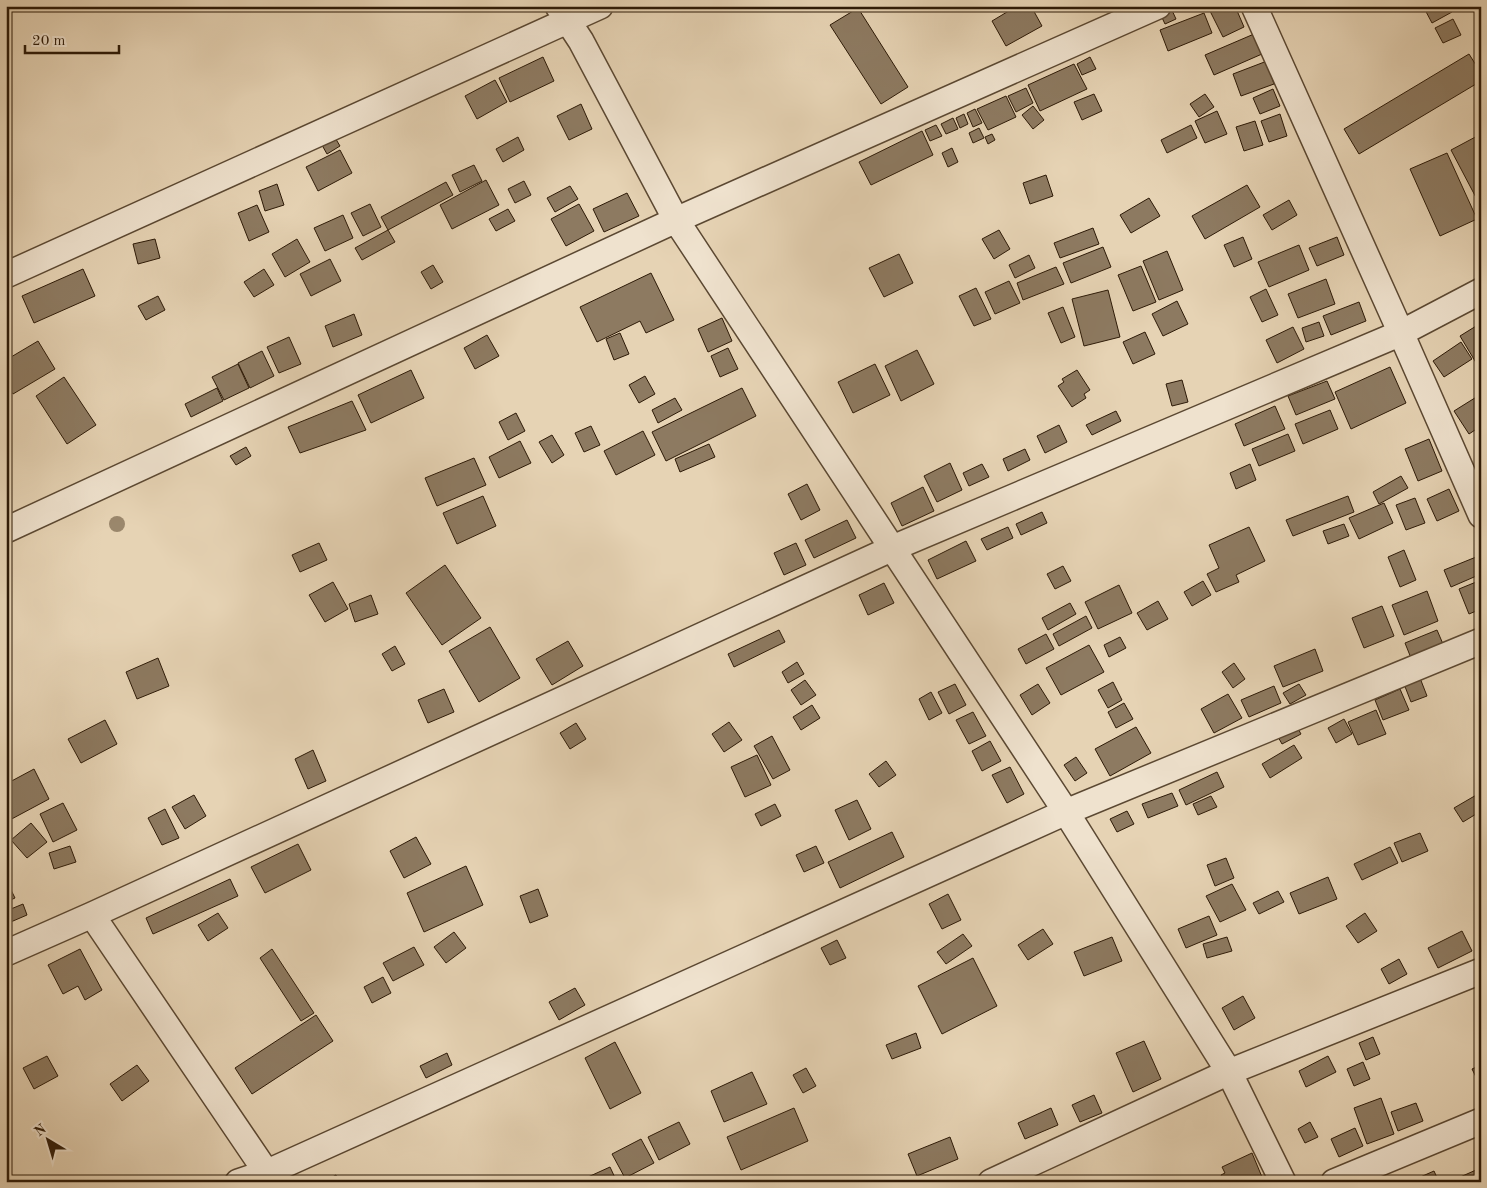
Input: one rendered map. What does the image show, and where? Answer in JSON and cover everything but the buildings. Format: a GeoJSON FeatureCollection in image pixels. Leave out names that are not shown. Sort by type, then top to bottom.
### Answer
{"type":"FeatureCollection","features":[{"type":"Feature","properties":{"kind":"street"},"geometry":{"type":"LineString","coordinates":[[6,275],[563,13],[600,6]]}},
{"type":"Feature","properties":{"kind":"street"},"geometry":{"type":"LineString","coordinates":[[6,530],[676,220],[1158,6]]}},
{"type":"Feature","properties":{"kind":"street"},"geometry":{"type":"LineString","coordinates":[[1254,6],[1481,515]]}},
{"type":"Feature","properties":{"kind":"street"},"geometry":{"type":"LineString","coordinates":[[563,13],[676,220],[1066,812],[1229,1072],[1283,1182]]}},
{"type":"Feature","properties":{"kind":"street"},"geometry":{"type":"LineString","coordinates":[[6,953],[892,548],[1401,333],[1481,291]]}},
{"type":"Feature","properties":{"kind":"street"},"geometry":{"type":"LineString","coordinates":[[238,1182],[271,1177],[1066,812],[1481,641]]}},
{"type":"Feature","properties":{"kind":"street"},"geometry":{"type":"LineString","coordinates":[[92,915],[271,1177]]}},
{"type":"Feature","properties":{"kind":"street"},"geometry":{"type":"LineString","coordinates":[[990,1182],[1229,1072],[1481,971]]}},
{"type":"Feature","properties":{"kind":"street"},"geometry":{"type":"LineString","coordinates":[[1334,1182],[1481,1121]]}}]}
